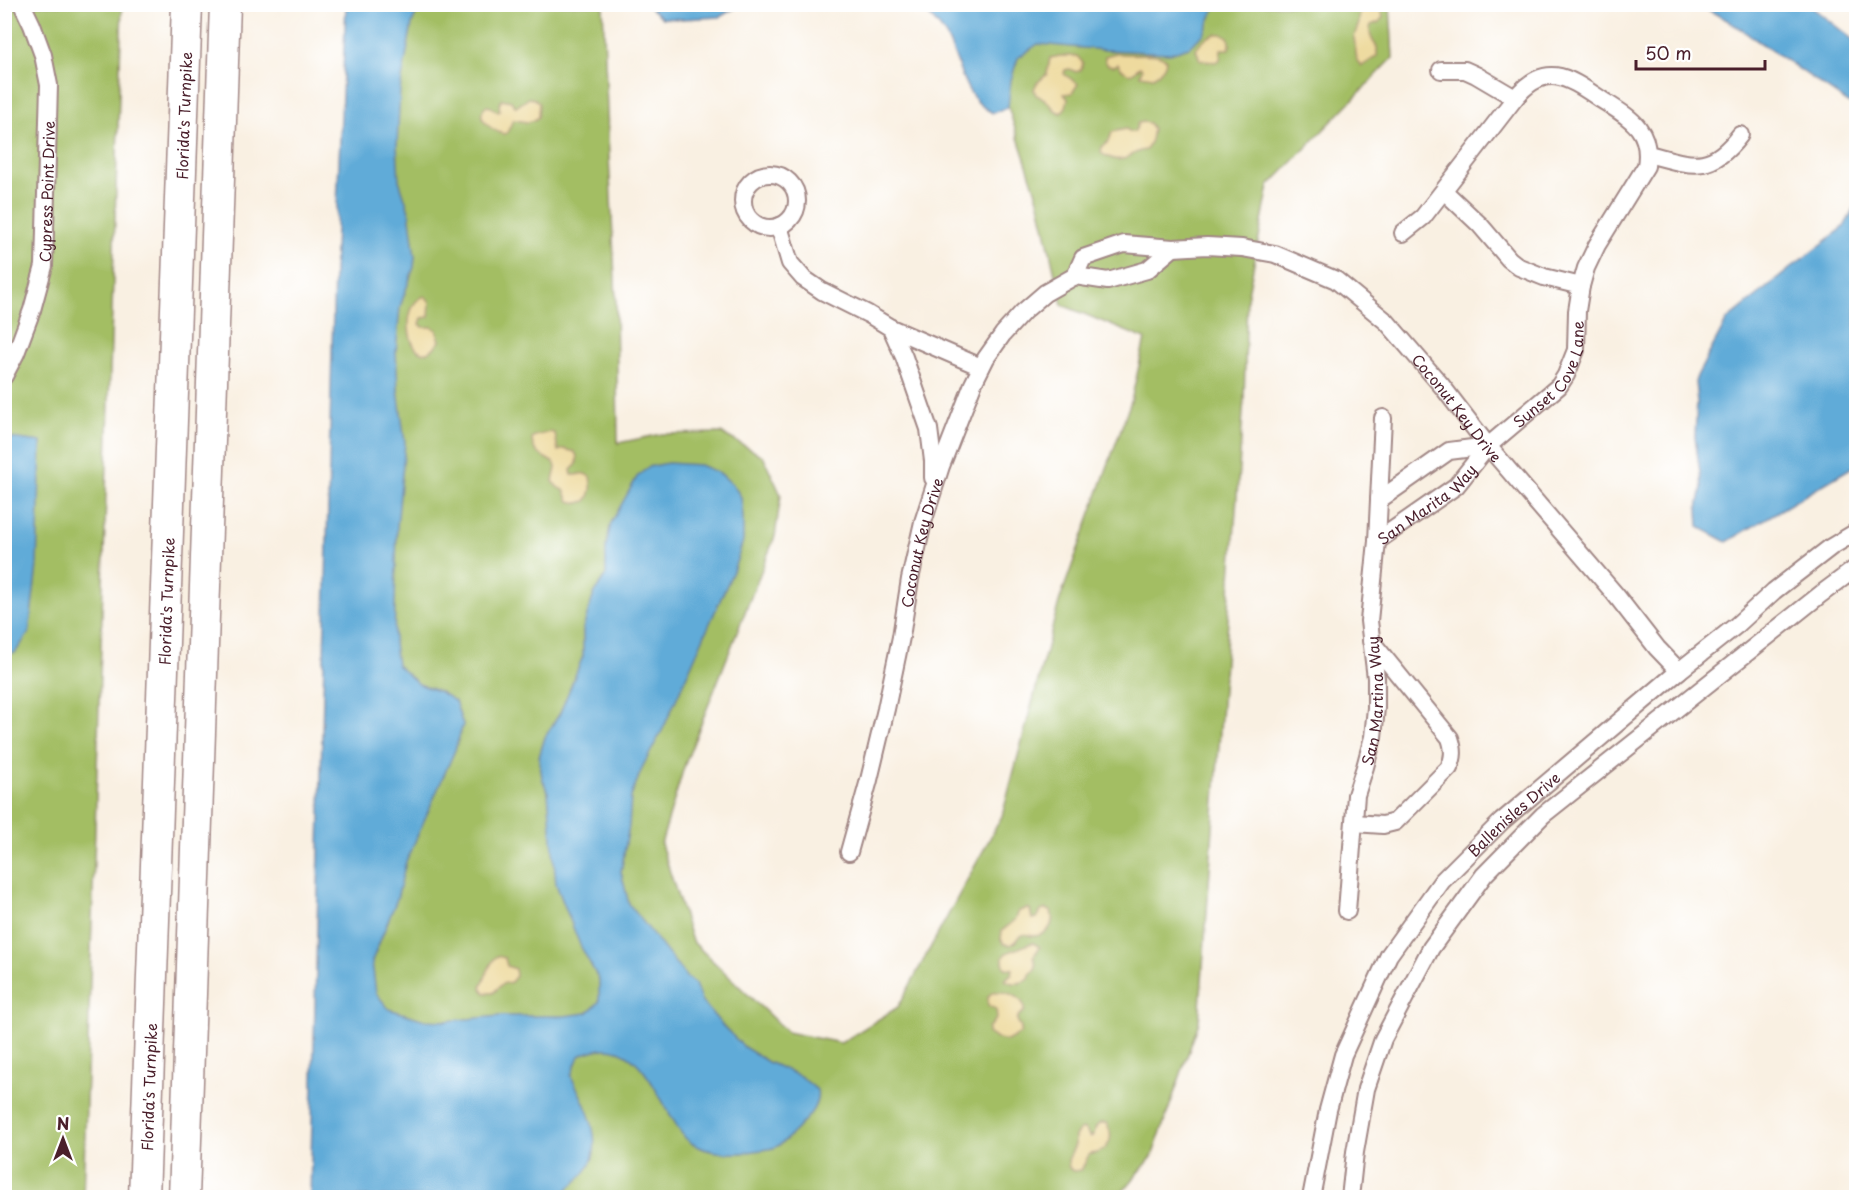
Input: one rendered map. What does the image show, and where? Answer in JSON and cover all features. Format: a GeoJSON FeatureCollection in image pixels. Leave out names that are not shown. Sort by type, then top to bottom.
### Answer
{"type":"FeatureCollection","features":[{"type":"Feature","properties":{"kind":"highway","name":"Florida's Turnpike"},"geometry":{"type":"LineString","coordinates":[[144,1197],[187,4]]}},
{"type":"Feature","properties":{"kind":"highway"},"geometry":{"type":"LineString","coordinates":[[184,1197],[225,4]]}},
{"type":"Feature","properties":{"kind":"street","name":"Cypress Point Drive"},"geometry":{"type":"LineString","coordinates":[[4,376],[16,353],[32,310],[44,266],[49,85],[33,26],[22,4]]}},
{"type":"Feature","properties":{"kind":"street"},"geometry":{"type":"LineString","coordinates":[[1441,70],[1465,70],[1515,98]]}},
{"type":"Feature","properties":{"kind":"street"},"geometry":{"type":"LineString","coordinates":[[1403,233],[1423,217],[1522,88],[1545,76],[1558,76],[1571,80],[1629,117],[1645,138],[1648,154],[1683,163],[1707,162],[1719,158],[1740,135]]}},
{"type":"Feature","properties":{"kind":"street","name":"Sunset Cove Lane"},"geometry":{"type":"LineString","coordinates":[[1488,446],[1549,396],[1566,375],[1576,351],[1577,311],[1586,268],[1597,245],[1646,166],[1648,154]]}},
{"type":"Feature","properties":{"kind":"street"},"geometry":{"type":"LineString","coordinates":[[1444,191],[1519,267],[1544,277],[1581,286]]}},
{"type":"Feature","properties":{"kind":"street"},"geometry":{"type":"LineString","coordinates":[[779,226],[790,263],[803,278],[822,291],[891,328],[981,367]]}},
{"type":"Feature","properties":{"kind":"street","name":"Coconut Key Drive"},"geometry":{"type":"LineString","coordinates":[[849,852],[886,709],[923,522],[941,466],[973,384],[981,367],[1003,334],[1023,312],[1045,293],[1075,276],[1083,258],[1124,244],[1173,248],[1207,246],[1242,248],[1275,254],[1336,280],[1388,322],[1442,386],[1488,446],[1615,594],[1657,648],[1679,671]]}},
{"type":"Feature","properties":{"kind":"street"},"geometry":{"type":"LineString","coordinates":[[1075,276],[1108,281],[1147,270],[1173,248]]}},
{"type":"Feature","properties":{"kind":"street"},"geometry":{"type":"LineString","coordinates":[[891,328],[904,357],[929,429],[933,460],[933,491]]}},
{"type":"Feature","properties":{"kind":"street","name":"San Marita Way"},"geometry":{"type":"LineString","coordinates":[[1377,541],[1383,418]]}},
{"type":"Feature","properties":{"kind":"street","name":"San Marita Way"},"geometry":{"type":"LineString","coordinates":[[1379,500],[1449,451],[1488,446]]}},
{"type":"Feature","properties":{"kind":"street","name":"San Marita Way"},"geometry":{"type":"LineString","coordinates":[[1377,541],[1456,486],[1488,446]]}},
{"type":"Feature","properties":{"kind":"street","name":"Ballenisles Drive"},"geometry":{"type":"LineString","coordinates":[[1311,1197],[1328,1110],[1343,1055],[1389,955],[1442,881],[1502,821],[1679,671],[1737,625],[1774,591],[1831,548],[1857,532]]}},
{"type":"Feature","properties":{"kind":"street","name":"San Martina Way"},"geometry":{"type":"LineString","coordinates":[[1353,823],[1356,795],[1372,738],[1376,708],[1376,678],[1369,621],[1377,541]]}},
{"type":"Feature","properties":{"kind":"street","name":"Ballenisles Drive"},"geometry":{"type":"LineString","coordinates":[[1350,1195],[1366,1089],[1383,1039],[1431,948],[1484,874],[1543,815],[1821,594],[1857,568]]}},
{"type":"Feature","properties":{"kind":"street"},"geometry":{"type":"LineString","coordinates":[[1347,912],[1353,823],[1383,825],[1395,822],[1449,768],[1454,758],[1454,747],[1450,738],[1371,641]]}},
{"type":"Feature","properties":{"kind":"green space"},"geometry":{"type":"Polygon","coordinates":[[[5,5],[122,5],[83,1197],[5,1198],[5,5]]]}},
{"type":"Feature","properties":{"kind":"green space"},"geometry":{"type":"Polygon","coordinates":[[[397,5],[603,5],[616,300],[618,443],[662,434],[721,433],[763,456],[781,495],[775,536],[684,767],[661,844],[692,941],[787,1032],[841,1043],[898,1007],[1002,816],[1059,602],[1131,401],[1145,339],[1062,305],[1038,199],[1008,107],[1008,42],[1191,5],[1390,5],[1393,58],[1269,186],[1247,299],[1244,399],[1199,1022],[1152,1157],[1118,1197],[447,1197],[361,1063],[397,5]]]}},
{"type":"Feature","properties":{"kind":"sand"},"geometry":{"type":"Polygon","coordinates":[[[1362,4],[1380,5],[1383,17],[1370,28],[1371,37],[1377,47],[1377,56],[1362,66],[1357,61],[1354,37],[1362,4]]]}},
{"type":"Feature","properties":{"kind":"sand"},"geometry":{"type":"Polygon","coordinates":[[[1216,34],[1228,37],[1229,49],[1221,49],[1220,60],[1215,62],[1200,60],[1196,49],[1205,39],[1216,34]]]}},
{"type":"Feature","properties":{"kind":"sand"},"geometry":{"type":"Polygon","coordinates":[[[1116,53],[1161,56],[1166,59],[1166,62],[1162,70],[1153,77],[1140,75],[1142,69],[1140,67],[1129,74],[1118,64],[1108,65],[1105,61],[1105,56],[1116,53]]]}},
{"type":"Feature","properties":{"kind":"sand"},"geometry":{"type":"Polygon","coordinates":[[[1077,56],[1083,63],[1081,70],[1076,72],[1070,69],[1065,70],[1064,74],[1078,84],[1072,93],[1064,94],[1068,99],[1061,113],[1045,99],[1036,95],[1034,89],[1047,74],[1050,58],[1077,56]]]}},
{"type":"Feature","properties":{"kind":"sand"},"geometry":{"type":"Polygon","coordinates":[[[529,98],[539,103],[538,117],[535,120],[529,122],[513,120],[507,133],[503,134],[485,123],[482,114],[487,106],[498,112],[502,99],[511,101],[516,107],[529,98]]]}},
{"type":"Feature","properties":{"kind":"sand"},"geometry":{"type":"Polygon","coordinates":[[[1138,123],[1149,123],[1153,129],[1146,150],[1119,160],[1101,153],[1102,147],[1109,141],[1112,132],[1126,129],[1131,132],[1135,131],[1138,123]]]}},
{"type":"Feature","properties":{"kind":"sand"},"geometry":{"type":"Polygon","coordinates":[[[425,296],[430,302],[429,317],[422,318],[420,324],[423,327],[432,327],[437,330],[440,341],[430,351],[421,352],[410,336],[409,324],[416,302],[425,296]]]}},
{"type":"Feature","properties":{"kind":"sand"},"geometry":{"type":"Polygon","coordinates":[[[551,432],[555,434],[558,451],[564,449],[575,452],[577,464],[571,470],[572,475],[583,474],[590,477],[591,490],[586,501],[579,503],[569,501],[564,490],[557,487],[553,481],[555,464],[534,448],[532,438],[551,432]]]}},
{"type":"Feature","properties":{"kind":"sand"},"geometry":{"type":"Polygon","coordinates":[[[1030,909],[1032,919],[1037,918],[1041,911],[1046,909],[1051,911],[1050,928],[1040,935],[1023,935],[1010,945],[1004,944],[1001,939],[1002,931],[1015,920],[1019,911],[1030,909]]]}},
{"type":"Feature","properties":{"kind":"sand"},"geometry":{"type":"Polygon","coordinates":[[[1033,943],[1040,947],[1033,957],[1036,967],[1029,979],[1017,983],[1005,980],[1013,969],[1005,968],[1003,957],[1005,954],[1033,943]]]}},
{"type":"Feature","properties":{"kind":"sand"},"geometry":{"type":"Polygon","coordinates":[[[497,956],[505,958],[507,966],[515,969],[516,976],[511,982],[502,984],[493,993],[485,993],[481,987],[497,956]]]}},
{"type":"Feature","properties":{"kind":"sand"},"geometry":{"type":"Polygon","coordinates":[[[992,992],[1014,995],[1024,1006],[1024,1012],[1017,1020],[1021,1033],[1007,1041],[995,1038],[988,1033],[988,1028],[997,1018],[996,1009],[988,1006],[988,997],[992,992]]]}},
{"type":"Feature","properties":{"kind":"sand"},"geometry":{"type":"Polygon","coordinates":[[[1100,1123],[1106,1123],[1109,1129],[1109,1144],[1102,1151],[1090,1154],[1081,1170],[1074,1171],[1069,1168],[1068,1160],[1075,1145],[1075,1136],[1080,1130],[1085,1129],[1090,1137],[1094,1135],[1100,1123]]]}},
{"type":"Feature","properties":{"kind":"water"},"geometry":{"type":"Polygon","coordinates":[[[346,5],[420,5],[412,24],[400,90],[397,146],[399,180],[409,211],[415,257],[414,267],[400,307],[396,352],[405,443],[397,527],[394,643],[397,665],[419,684],[455,701],[463,725],[455,750],[406,862],[397,899],[372,961],[376,993],[389,1009],[425,1020],[445,1021],[500,1016],[564,1016],[587,1013],[599,1002],[599,980],[580,945],[556,884],[548,793],[542,778],[539,757],[545,737],[560,713],[583,656],[583,628],[594,594],[606,575],[606,546],[611,523],[637,477],[648,467],[668,463],[700,465],[721,474],[734,486],[741,497],[743,541],[734,569],[663,729],[643,766],[631,797],[629,826],[621,872],[629,904],[687,978],[695,984],[701,1000],[722,1025],[744,1047],[768,1062],[800,1076],[817,1090],[817,1102],[812,1111],[782,1144],[776,1147],[742,1153],[727,1153],[704,1149],[691,1143],[679,1130],[638,1064],[627,1055],[613,1050],[598,1050],[579,1056],[571,1076],[592,1124],[594,1149],[592,1161],[579,1179],[557,1197],[310,1197],[334,272],[346,5]]]}},
{"type":"Feature","properties":{"kind":"water"},"geometry":{"type":"Polygon","coordinates":[[[648,5],[740,5],[720,17],[681,19],[662,18],[648,5]]]}},
{"type":"Feature","properties":{"kind":"water"},"geometry":{"type":"Polygon","coordinates":[[[918,5],[1216,5],[1204,34],[1189,47],[1170,53],[1038,44],[1018,58],[1011,80],[1008,107],[993,113],[983,107],[969,91],[945,35],[918,5]]]}},
{"type":"Feature","properties":{"kind":"water"},"geometry":{"type":"Polygon","coordinates":[[[1699,5],[1809,5],[1856,42],[1856,108],[1727,20],[1699,5]]]}},
{"type":"Feature","properties":{"kind":"water"},"geometry":{"type":"Polygon","coordinates":[[[1856,203],[1856,465],[1727,542],[1699,527],[1698,508],[1702,487],[1695,437],[1697,402],[1695,382],[1697,376],[1727,320],[1844,227],[1856,203]]]}},
{"type":"Feature","properties":{"kind":"water"},"geometry":{"type":"Polygon","coordinates":[[[10,438],[41,442],[37,565],[29,633],[15,653],[4,653],[4,447],[10,438]]]}}]}
